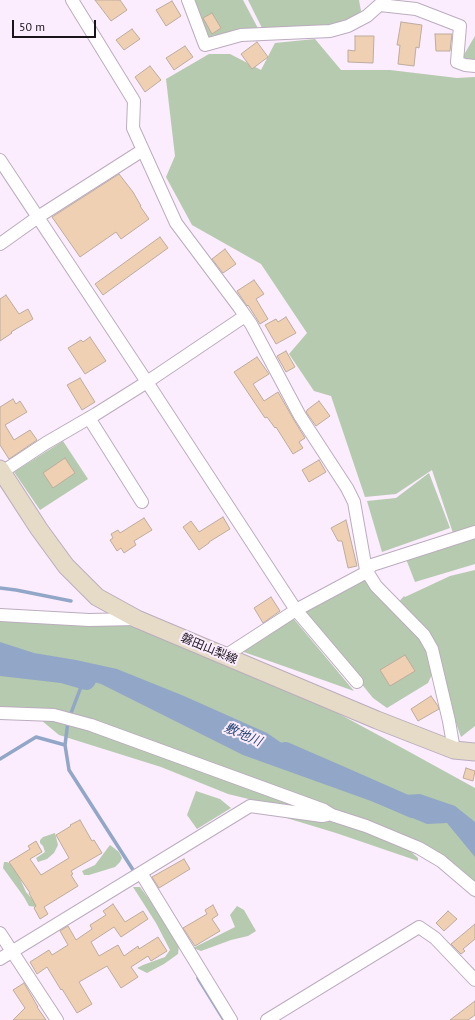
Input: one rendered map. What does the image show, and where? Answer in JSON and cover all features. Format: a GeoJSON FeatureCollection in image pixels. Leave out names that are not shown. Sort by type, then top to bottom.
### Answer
{"type":"FeatureCollection","features":[{"type":"Feature","properties":{"kind":"main road","name":"磐田山梨線"},"geometry":{"type":"LineString","coordinates":[[1,473],[66,566],[97,597],[137,619],[377,720],[454,750],[475,752]]}},
{"type":"Feature","properties":{"kind":"street"},"geometry":{"type":"LineString","coordinates":[[72,0],[134,101],[133,128],[176,223],[245,316],[300,416],[347,488],[354,502],[366,570],[376,586],[424,635],[432,649],[450,721],[454,750]]}},
{"type":"Feature","properties":{"kind":"street"},"geometry":{"type":"LineString","coordinates":[[188,0],[205,46],[241,35],[330,31],[348,26],[367,16],[382,2],[416,9],[460,26],[457,62],[475,66]]}},
{"type":"Feature","properties":{"kind":"street"},"geometry":{"type":"LineString","coordinates":[[0,244],[143,150]]}},
{"type":"Feature","properties":{"kind":"street"},"geometry":{"type":"LineString","coordinates":[[0,160],[296,610],[357,682]]}},
{"type":"Feature","properties":{"kind":"street"},"geometry":{"type":"LineString","coordinates":[[1,473],[46,443],[147,382],[245,316]]}},
{"type":"Feature","properties":{"kind":"street"},"geometry":{"type":"LineString","coordinates":[[89,418],[142,502]]}},
{"type":"Feature","properties":{"kind":"street"},"geometry":{"type":"LineString","coordinates":[[225,656],[296,610],[365,573],[366,570],[372,565],[475,532]]}},
{"type":"Feature","properties":{"kind":"street"},"geometry":{"type":"LineString","coordinates":[[0,616],[90,620],[137,619]]}},
{"type":"Feature","properties":{"kind":"street"},"geometry":{"type":"LineString","coordinates":[[0,713],[54,715],[92,725],[324,810],[332,815],[366,826],[419,848],[441,861],[475,890]]}},
{"type":"Feature","properties":{"kind":"street"},"geometry":{"type":"LineString","coordinates":[[0,958],[250,806],[322,816],[332,815]]}},
{"type":"Feature","properties":{"kind":"street"},"geometry":{"type":"LineString","coordinates":[[141,873],[231,1020]]}},
{"type":"Feature","properties":{"kind":"street"},"geometry":{"type":"LineString","coordinates":[[267,1020],[419,927],[435,938],[475,980]]}},
{"type":"Feature","properties":{"kind":"street"},"geometry":{"type":"LineString","coordinates":[[0,933],[57,1020]]}},
{"type":"Feature","properties":{"kind":"green space"},"geometry":{"type":"Polygon","coordinates":[[[190,0],[243,0],[261,34],[204,42],[190,0]]]}},
{"type":"Feature","properties":{"kind":"green space"},"geometry":{"type":"Polygon","coordinates":[[[248,0],[359,0],[361,11],[348,26],[265,34],[248,0]]]}},
{"type":"Feature","properties":{"kind":"green space"},"geometry":{"type":"Polygon","coordinates":[[[475,36],[475,65],[459,63],[475,36]]]}},
{"type":"Feature","properties":{"kind":"green space"},"geometry":{"type":"Polygon","coordinates":[[[315,39],[341,70],[390,70],[457,78],[475,77],[475,532],[455,539],[432,470],[396,494],[365,497],[331,396],[314,391],[289,354],[307,333],[261,264],[192,225],[166,177],[175,156],[166,79],[209,54],[230,54],[261,70],[275,43],[315,39]]]}},
{"type":"Feature","properties":{"kind":"green space"},"geometry":{"type":"Polygon","coordinates":[[[63,441],[88,479],[40,510],[14,472],[63,441]]]}},
{"type":"Feature","properties":{"kind":"green space"},"geometry":{"type":"Polygon","coordinates":[[[429,473],[450,528],[382,552],[367,501],[396,498],[429,473]]]}},
{"type":"Feature","properties":{"kind":"green space"},"geometry":{"type":"Polygon","coordinates":[[[475,533],[475,564],[415,582],[406,559],[475,533]]]}},
{"type":"Feature","properties":{"kind":"green space"},"geometry":{"type":"Polygon","coordinates":[[[475,570],[475,726],[461,737],[436,666],[428,683],[387,708],[373,698],[304,613],[365,573],[396,605],[404,596],[405,597],[450,576],[475,570]]]}},
{"type":"Feature","properties":{"kind":"green space"},"geometry":{"type":"Polygon","coordinates":[[[0,618],[127,619],[252,667],[475,788],[475,898],[440,854],[333,821],[403,845],[418,858],[418,861],[280,816],[310,814],[228,794],[161,767],[59,735],[41,720],[0,719],[0,618]]]}},
{"type":"Feature","properties":{"kind":"green space"},"geometry":{"type":"Polygon","coordinates":[[[293,618],[354,691],[241,651],[293,618]]]}},
{"type":"Feature","properties":{"kind":"green space"},"geometry":{"type":"Polygon","coordinates":[[[196,791],[220,799],[231,808],[197,829],[187,815],[196,791]]]}},
{"type":"Feature","properties":{"kind":"green space"},"geometry":{"type":"Polygon","coordinates":[[[55,833],[58,845],[54,853],[47,859],[38,862],[36,858],[45,852],[40,840],[43,837],[55,833]]]}},
{"type":"Feature","properties":{"kind":"green space"},"geometry":{"type":"Polygon","coordinates":[[[110,845],[119,852],[122,858],[120,862],[115,867],[89,875],[84,875],[82,871],[95,865],[110,845]]]}},
{"type":"Feature","properties":{"kind":"green space"},"geometry":{"type":"Polygon","coordinates":[[[4,862],[11,864],[18,874],[26,892],[33,900],[45,896],[36,907],[29,906],[3,868],[4,862]]]}},
{"type":"Feature","properties":{"kind":"green space"},"geometry":{"type":"Polygon","coordinates":[[[133,887],[140,887],[160,914],[179,945],[178,954],[164,964],[147,973],[137,968],[165,957],[170,950],[156,923],[133,887]]]}},
{"type":"Feature","properties":{"kind":"green space"},"geometry":{"type":"Polygon","coordinates":[[[237,906],[244,910],[256,931],[248,936],[231,940],[201,951],[193,948],[235,927],[230,915],[237,906]]]}},
{"type":"Feature","properties":{"kind":"water"},"geometry":{"type":"Polygon","coordinates":[[[0,642],[34,653],[117,669],[184,696],[267,733],[311,763],[388,796],[420,794],[455,806],[475,822],[475,857],[447,823],[427,824],[371,801],[243,755],[101,684],[62,673],[20,668],[0,670],[0,642]]]}},
{"type":"Feature","properties":{"kind":"building"},"geometry":{"type":"Polygon","coordinates":[[[95,0],[120,0],[127,10],[111,21],[95,0]]]}},
{"type":"Feature","properties":{"kind":"building"},"geometry":{"type":"Polygon","coordinates":[[[172,1],[181,16],[166,26],[156,10],[172,1]]]}},
{"type":"Feature","properties":{"kind":"building"},"geometry":{"type":"Polygon","coordinates":[[[212,13],[221,28],[212,34],[203,18],[212,13]]]}},
{"type":"Feature","properties":{"kind":"building"},"geometry":{"type":"Polygon","coordinates":[[[401,22],[422,25],[419,48],[416,47],[414,66],[398,64],[400,45],[397,45],[401,22]]]}},
{"type":"Feature","properties":{"kind":"building"},"geometry":{"type":"Polygon","coordinates":[[[132,29],[140,39],[124,50],[116,40],[132,29]]]}},
{"type":"Feature","properties":{"kind":"building"},"geometry":{"type":"Polygon","coordinates":[[[435,34],[452,34],[450,51],[436,51],[435,34]]]}},
{"type":"Feature","properties":{"kind":"building"},"geometry":{"type":"Polygon","coordinates":[[[355,36],[374,36],[373,63],[348,62],[348,50],[355,51],[355,36]]]}},
{"type":"Feature","properties":{"kind":"building"},"geometry":{"type":"Polygon","coordinates":[[[257,42],[268,57],[252,69],[241,54],[257,42]]]}},
{"type":"Feature","properties":{"kind":"building"},"geometry":{"type":"Polygon","coordinates":[[[185,46],[193,57],[174,70],[166,58],[185,46]]]}},
{"type":"Feature","properties":{"kind":"building"},"geometry":{"type":"Polygon","coordinates":[[[150,66],[161,80],[145,92],[135,77],[150,66]]]}},
{"type":"Feature","properties":{"kind":"building"},"geometry":{"type":"Polygon","coordinates":[[[119,174],[133,192],[149,219],[121,239],[116,232],[80,257],[52,217],[119,174]]]}},
{"type":"Feature","properties":{"kind":"building"},"geometry":{"type":"Polygon","coordinates":[[[160,237],[168,248],[103,295],[95,284],[160,237]]]}},
{"type":"Feature","properties":{"kind":"building"},"geometry":{"type":"Polygon","coordinates":[[[225,249],[236,264],[223,273],[212,259],[225,249]]]}},
{"type":"Feature","properties":{"kind":"building"},"geometry":{"type":"Polygon","coordinates":[[[254,280],[264,294],[256,299],[268,319],[260,324],[237,291],[254,280]]]}},
{"type":"Feature","properties":{"kind":"building"},"geometry":{"type":"Polygon","coordinates":[[[6,295],[19,314],[28,309],[33,319],[11,332],[12,333],[0,341],[0,299],[6,295]]]}},
{"type":"Feature","properties":{"kind":"building"},"geometry":{"type":"Polygon","coordinates":[[[286,317],[296,333],[276,344],[265,325],[276,319],[278,322],[286,317]]]}},
{"type":"Feature","properties":{"kind":"building"},"geometry":{"type":"Polygon","coordinates":[[[90,337],[106,361],[85,374],[68,348],[81,340],[83,342],[90,337]]]}},
{"type":"Feature","properties":{"kind":"building"},"geometry":{"type":"Polygon","coordinates":[[[286,351],[295,367],[286,372],[277,356],[286,351]]]}},
{"type":"Feature","properties":{"kind":"building"},"geometry":{"type":"Polygon","coordinates":[[[257,357],[269,374],[253,384],[264,401],[278,392],[305,438],[299,442],[303,448],[293,454],[276,427],[275,428],[267,417],[265,418],[234,372],[257,357]]]}},
{"type":"Feature","properties":{"kind":"building"},"geometry":{"type":"Polygon","coordinates":[[[80,378],[95,402],[82,410],[67,385],[80,378]]]}},
{"type":"Feature","properties":{"kind":"building"},"geometry":{"type":"Polygon","coordinates":[[[13,399],[16,404],[20,401],[27,412],[5,425],[14,440],[30,430],[37,440],[9,459],[0,445],[0,407],[13,399]]]}},
{"type":"Feature","properties":{"kind":"building"},"geometry":{"type":"Polygon","coordinates":[[[319,401],[330,416],[316,426],[306,412],[319,401]]]}},
{"type":"Feature","properties":{"kind":"building"},"geometry":{"type":"Polygon","coordinates":[[[65,458],[75,473],[53,488],[43,473],[65,458]]]}},
{"type":"Feature","properties":{"kind":"building"},"geometry":{"type":"Polygon","coordinates":[[[319,460],[326,472],[309,482],[302,470],[319,460]]]}},
{"type":"Feature","properties":{"kind":"building"},"geometry":{"type":"Polygon","coordinates":[[[223,517],[230,529],[199,550],[183,527],[191,521],[199,532],[223,517]]]}},
{"type":"Feature","properties":{"kind":"building"},"geometry":{"type":"Polygon","coordinates":[[[144,518],[152,530],[134,541],[136,545],[124,553],[121,548],[117,551],[110,540],[113,538],[111,534],[118,530],[120,533],[144,518]]]}},
{"type":"Feature","properties":{"kind":"building"},"geometry":{"type":"Polygon","coordinates":[[[346,520],[357,566],[348,568],[342,541],[338,541],[331,528],[346,520]]]}},
{"type":"Feature","properties":{"kind":"building"},"geometry":{"type":"Polygon","coordinates":[[[271,597],[280,611],[263,623],[254,608],[271,597]]]}},
{"type":"Feature","properties":{"kind":"building"},"geometry":{"type":"Polygon","coordinates":[[[405,655],[415,671],[390,686],[380,670],[405,655]]]}},
{"type":"Feature","properties":{"kind":"building"},"geometry":{"type":"Polygon","coordinates":[[[431,696],[439,709],[418,721],[411,709],[431,696]]]}},
{"type":"Feature","properties":{"kind":"building"},"geometry":{"type":"Polygon","coordinates":[[[466,768],[475,771],[473,781],[463,778],[466,768]]]}},
{"type":"Feature","properties":{"kind":"building"},"geometry":{"type":"Polygon","coordinates":[[[80,820],[92,841],[94,840],[102,853],[71,871],[73,874],[71,875],[78,886],[44,907],[48,914],[40,919],[34,908],[36,906],[30,893],[9,862],[30,849],[28,846],[36,841],[42,852],[30,859],[41,875],[69,858],[56,835],[80,820]]]}},
{"type":"Feature","properties":{"kind":"building"},"geometry":{"type":"Polygon","coordinates":[[[184,859],[190,869],[159,888],[152,877],[184,859]]]}},
{"type":"Feature","properties":{"kind":"building"},"geometry":{"type":"Polygon","coordinates":[[[113,904],[125,922],[143,911],[148,919],[121,937],[114,927],[91,942],[99,956],[118,945],[124,956],[138,946],[139,949],[158,937],[167,951],[151,961],[148,956],[131,967],[138,977],[121,988],[107,966],[79,982],[92,1004],[77,1013],[47,967],[37,974],[30,962],[49,950],[52,955],[68,945],[60,931],[68,926],[76,940],[92,929],[90,925],[106,915],[103,911],[113,904]]]}},
{"type":"Feature","properties":{"kind":"building"},"geometry":{"type":"Polygon","coordinates":[[[213,905],[218,915],[212,919],[220,931],[195,946],[183,928],[207,914],[205,910],[213,905]]]}},
{"type":"Feature","properties":{"kind":"building"},"geometry":{"type":"Polygon","coordinates":[[[448,911],[457,919],[444,931],[436,923],[448,911]]]}},
{"type":"Feature","properties":{"kind":"building"},"geometry":{"type":"Polygon","coordinates":[[[475,924],[475,939],[463,949],[465,951],[461,954],[451,944],[475,924]]]}},
{"type":"Feature","properties":{"kind":"building"},"geometry":{"type":"Polygon","coordinates":[[[24,983],[46,1020],[13,1020],[25,1008],[13,990],[24,983]]]}},
{"type":"Feature","properties":{"kind":"building"},"geometry":{"type":"Polygon","coordinates":[[[475,1001],[475,1015],[468,1020],[450,1020],[475,1001]]]}},
{"type":"Feature","properties":{"kind":"waterway"},"geometry":{"type":"LineString","coordinates":[[0,588],[71,601]]}},
{"type":"Feature","properties":{"kind":"waterway","name":"敷地川"},"geometry":{"type":"LineString","coordinates":[[0,666],[62,673],[86,680]]}},
{"type":"Feature","properties":{"kind":"waterway"},"geometry":{"type":"LineString","coordinates":[[84,679],[68,721],[65,745],[69,770],[135,873]]}},
{"type":"Feature","properties":{"kind":"waterway"},"geometry":{"type":"LineString","coordinates":[[0,759],[36,737],[65,745]]}},
{"type":"Feature","properties":{"kind":"waterway","name":"敷地川"},"geometry":{"type":"LineString","coordinates":[[285,752],[413,808]]}},
{"type":"Feature","properties":{"kind":"waterway"},"geometry":{"type":"LineString","coordinates":[[198,978],[224,1020]]}}]}
